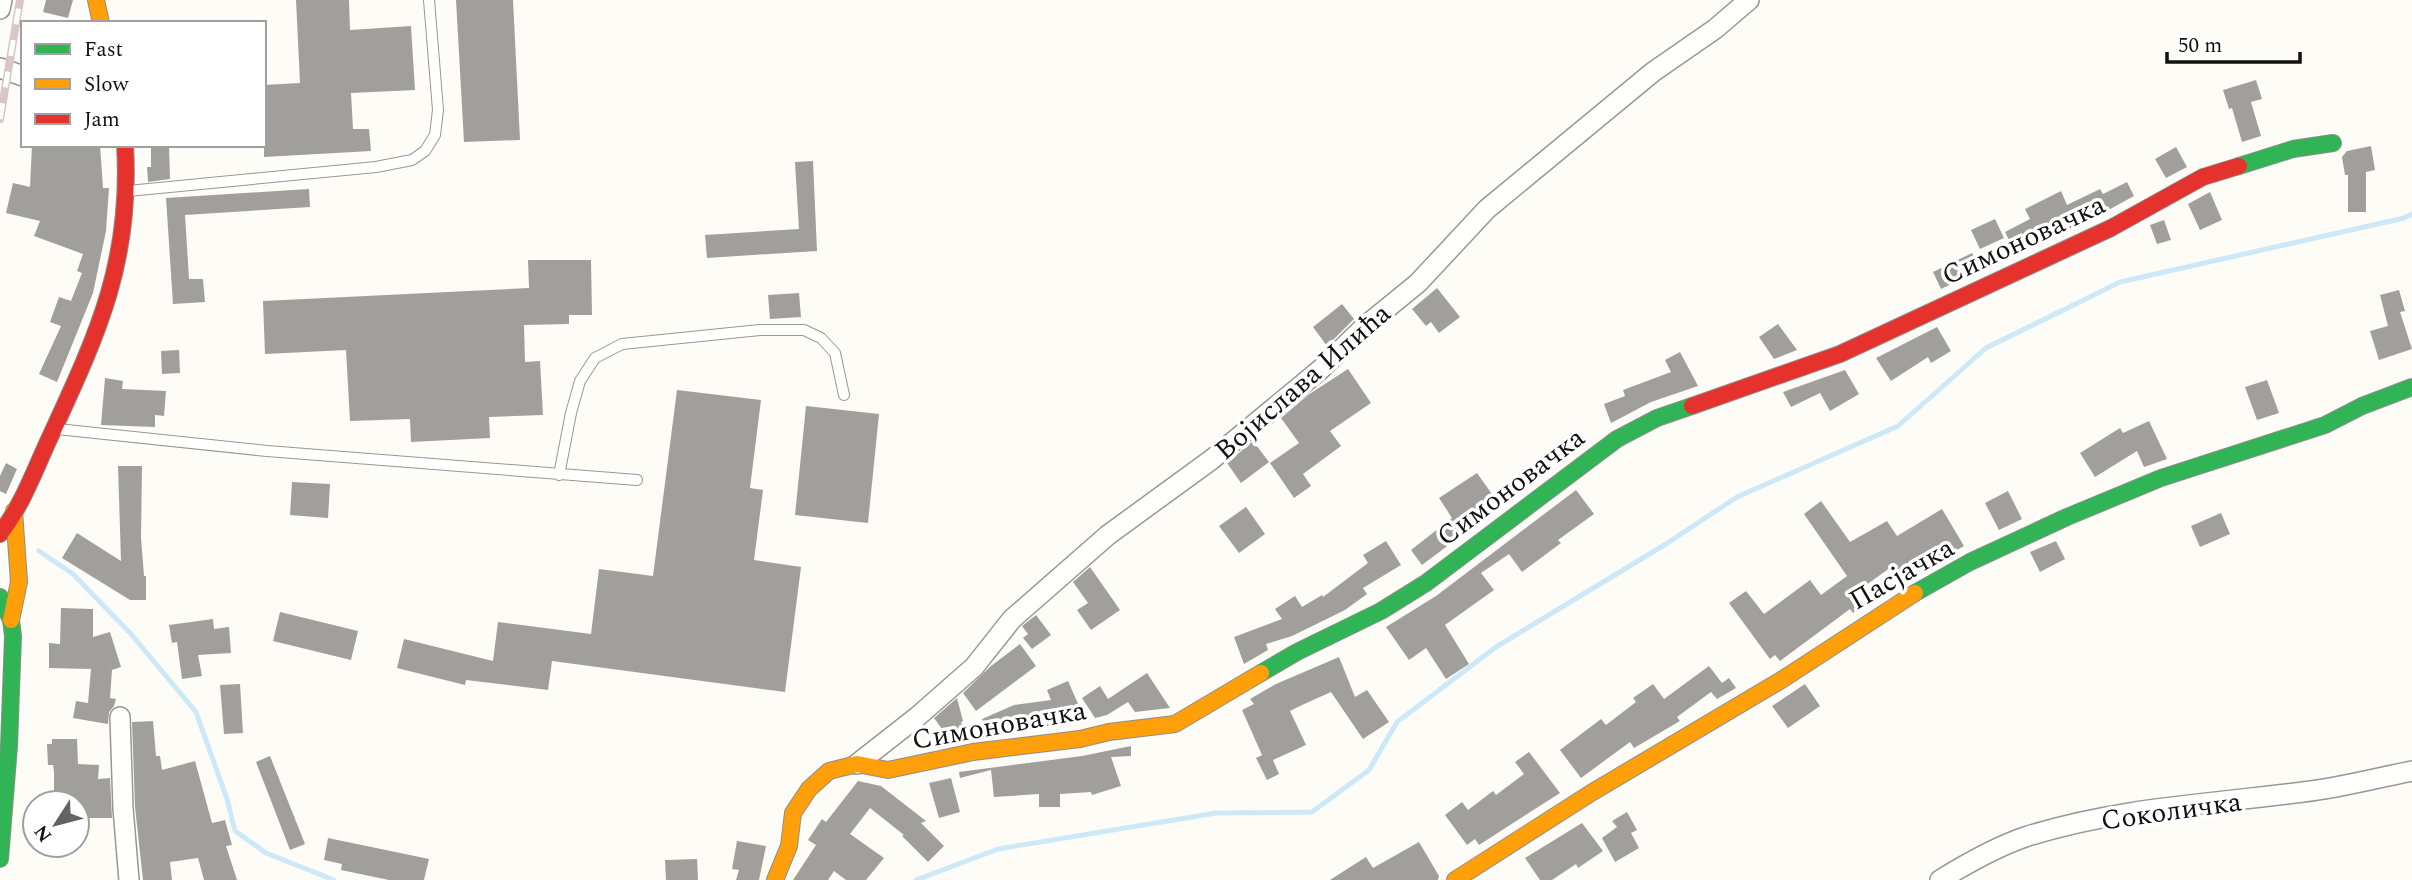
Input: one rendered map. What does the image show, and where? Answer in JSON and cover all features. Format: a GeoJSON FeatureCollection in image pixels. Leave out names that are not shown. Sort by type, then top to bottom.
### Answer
{"type":"FeatureCollection","features":[{"type":"Feature","properties":{"kind":"main road"},"geometry":{"type":"LineString","coordinates":[[96,0],[101,21]]}},
{"type":"Feature","properties":{"kind":"main road","name":"Симоновачка"},"geometry":{"type":"LineString","coordinates":[[775,880],[789,846],[793,813],[803,797],[829,771],[857,764],[888,770],[973,751],[1080,739],[1109,732],[1175,724],[1297,652],[1381,611],[1426,583],[1617,439],[1657,418],[1840,354],[2111,228],[2203,177],[2293,149],[2333,143]]}},
{"type":"Feature","properties":{"kind":"main road"},"geometry":{"type":"LineString","coordinates":[[1,566],[3,531],[53,429],[102,318],[113,279],[127,191],[125,147]]}},
{"type":"Feature","properties":{"kind":"main road","name":"Пасјачка"},"geometry":{"type":"LineString","coordinates":[[1455,880],[1575,803],[1783,679],[1839,640],[1944,576],[2020,538],[2161,478],[2325,425],[2411,386]]}},
{"type":"Feature","properties":{"kind":"main road"},"geometry":{"type":"LineString","coordinates":[[0,859],[9,746],[5,601],[19,582],[14,511]]}},
{"type":"Feature","properties":{"kind":"street"},"geometry":{"type":"LineString","coordinates":[[0,9],[2,0]]}},
{"type":"Feature","properties":{"kind":"street","name":"Војислава Илића"},"geometry":{"type":"LineString","coordinates":[[857,764],[917,717],[974,667],[1012,619],[1108,536],[1211,460],[1321,369],[1364,327],[1418,283],[1487,209],[1653,72],[1716,29],[1749,0]]}},
{"type":"Feature","properties":{"kind":"street"},"geometry":{"type":"LineString","coordinates":[[0,68],[21,75]]}},
{"type":"Feature","properties":{"kind":"street"},"geometry":{"type":"LineString","coordinates":[[120,717],[129,880]]}},
{"type":"Feature","properties":{"kind":"street","name":"Соколичка"},"geometry":{"type":"LineString","coordinates":[[1940,880],[1963,866],[2024,838],[2097,819],[2186,805],[2306,792],[2412,771]]}},
{"type":"Feature","properties":{"kind":"lane"},"geometry":{"type":"LineString","coordinates":[[127,191],[376,167],[406,163],[418,157],[431,144],[439,119],[429,0]]}},
{"type":"Feature","properties":{"kind":"lane"},"geometry":{"type":"LineString","coordinates":[[559,475],[580,381],[595,358],[622,344],[760,330],[804,330],[821,338],[835,353],[844,395]]}},
{"type":"Feature","properties":{"kind":"lane"},"geometry":{"type":"LineString","coordinates":[[53,429],[267,452],[637,480]]}},
{"type":"Feature","properties":{"kind":"building"},"geometry":{"type":"Polygon","coordinates":[[[46,0],[73,0],[68,18],[43,12],[46,0]]]}},
{"type":"Feature","properties":{"kind":"building"},"geometry":{"type":"Polygon","coordinates":[[[296,0],[349,0],[350,30],[411,26],[415,90],[351,93],[353,129],[369,129],[371,151],[264,157],[266,85],[300,83],[296,0]]]}},
{"type":"Feature","properties":{"kind":"building"},"geometry":{"type":"Polygon","coordinates":[[[456,0],[513,0],[520,140],[464,142],[456,0]]]}},
{"type":"Feature","properties":{"kind":"building"},"geometry":{"type":"Polygon","coordinates":[[[2256,80],[2262,99],[2251,102],[2261,136],[2242,142],[2232,108],[2229,109],[2223,90],[2256,80]]]}},
{"type":"Feature","properties":{"kind":"building"},"geometry":{"type":"Polygon","coordinates":[[[2371,146],[2375,170],[2366,172],[2366,212],[2348,212],[2348,175],[2345,175],[2342,157],[2347,151],[2371,146]]]}},
{"type":"Feature","properties":{"kind":"building"},"geometry":{"type":"Polygon","coordinates":[[[32,147],[100,147],[103,188],[109,188],[106,231],[93,293],[57,382],[39,374],[61,326],[50,322],[59,297],[71,301],[82,273],[77,271],[83,254],[34,236],[40,221],[6,213],[13,183],[30,187],[32,147]]]}},
{"type":"Feature","properties":{"kind":"building"},"geometry":{"type":"Polygon","coordinates":[[[151,147],[169,147],[170,179],[148,182],[147,167],[151,167],[151,147]]]}},
{"type":"Feature","properties":{"kind":"building"},"geometry":{"type":"Polygon","coordinates":[[[2176,147],[2187,167],[2166,178],[2155,159],[2176,147]]]}},
{"type":"Feature","properties":{"kind":"building"},"geometry":{"type":"Polygon","coordinates":[[[813,161],[817,251],[707,258],[705,235],[799,229],[795,162],[813,161]]]}},
{"type":"Feature","properties":{"kind":"building"},"geometry":{"type":"Polygon","coordinates":[[[2127,182],[2134,196],[2016,254],[2005,232],[2030,219],[2025,209],[2061,191],[2067,205],[2100,189],[2103,194],[2127,182]]]}},
{"type":"Feature","properties":{"kind":"building"},"geometry":{"type":"Polygon","coordinates":[[[309,189],[310,207],[185,215],[189,279],[203,279],[205,302],[173,304],[166,198],[309,189]]]}},
{"type":"Feature","properties":{"kind":"building"},"geometry":{"type":"Polygon","coordinates":[[[2210,192],[2222,220],[2200,230],[2188,204],[2210,192]]]}},
{"type":"Feature","properties":{"kind":"building"},"geometry":{"type":"Polygon","coordinates":[[[1995,219],[2004,238],[1980,249],[1971,230],[1995,219]]]}},
{"type":"Feature","properties":{"kind":"building"},"geometry":{"type":"Polygon","coordinates":[[[2164,220],[2171,240],[2157,244],[2150,225],[2164,220]]]}},
{"type":"Feature","properties":{"kind":"building"},"geometry":{"type":"Polygon","coordinates":[[[1972,253],[1981,270],[1941,289],[1933,272],[1972,253]]]}},
{"type":"Feature","properties":{"kind":"building"},"geometry":{"type":"Polygon","coordinates":[[[528,260],[591,260],[592,315],[569,315],[569,324],[524,325],[525,362],[540,361],[543,415],[489,417],[490,438],[411,442],[410,419],[350,421],[346,350],[265,354],[263,301],[529,288],[528,260]]]}},
{"type":"Feature","properties":{"kind":"building"},"geometry":{"type":"Polygon","coordinates":[[[1437,288],[1460,317],[1439,333],[1431,322],[1426,326],[1412,309],[1437,288]]]}},
{"type":"Feature","properties":{"kind":"building"},"geometry":{"type":"Polygon","coordinates":[[[2399,290],[2405,311],[2400,312],[2412,349],[2379,360],[2370,331],[2388,326],[2380,295],[2399,290]]]}},
{"type":"Feature","properties":{"kind":"building"},"geometry":{"type":"Polygon","coordinates":[[[799,293],[801,317],[770,319],[768,295],[799,293]]]}},
{"type":"Feature","properties":{"kind":"building"},"geometry":{"type":"Polygon","coordinates":[[[1342,304],[1354,319],[1327,346],[1313,327],[1342,304]]]}},
{"type":"Feature","properties":{"kind":"building"},"geometry":{"type":"Polygon","coordinates":[[[1778,324],[1797,350],[1774,359],[1759,337],[1778,324]]]}},
{"type":"Feature","properties":{"kind":"building"},"geometry":{"type":"Polygon","coordinates":[[[1937,327],[1951,351],[1931,363],[1928,357],[1891,381],[1876,358],[1937,327]]]}},
{"type":"Feature","properties":{"kind":"building"},"geometry":{"type":"Polygon","coordinates":[[[179,350],[180,373],[162,374],[161,351],[179,350]]]}},
{"type":"Feature","properties":{"kind":"building"},"geometry":{"type":"Polygon","coordinates":[[[1680,352],[1698,386],[1651,402],[1611,423],[1604,404],[1625,396],[1623,390],[1671,372],[1665,360],[1680,352]]]}},
{"type":"Feature","properties":{"kind":"building"},"geometry":{"type":"Polygon","coordinates":[[[1348,369],[1371,403],[1330,431],[1341,446],[1303,474],[1311,486],[1294,498],[1270,463],[1299,443],[1281,418],[1308,395],[1348,369]]]}},
{"type":"Feature","properties":{"kind":"building"},"geometry":{"type":"Polygon","coordinates":[[[1845,370],[1859,394],[1830,411],[1820,393],[1791,407],[1783,392],[1845,370]]]}},
{"type":"Feature","properties":{"kind":"building"},"geometry":{"type":"Polygon","coordinates":[[[105,378],[123,381],[122,389],[166,391],[164,416],[155,415],[155,427],[101,425],[105,378]]]}},
{"type":"Feature","properties":{"kind":"building"},"geometry":{"type":"Polygon","coordinates":[[[2267,380],[2279,413],[2257,420],[2245,387],[2267,380]]]}},
{"type":"Feature","properties":{"kind":"building"},"geometry":{"type":"Polygon","coordinates":[[[677,390],[761,400],[750,488],[763,490],[754,560],[801,567],[785,692],[552,661],[548,690],[466,680],[465,685],[397,668],[404,639],[493,661],[498,622],[591,634],[599,569],[653,576],[677,390]]]}},
{"type":"Feature","properties":{"kind":"building"},"geometry":{"type":"Polygon","coordinates":[[[806,406],[879,414],[868,523],[795,515],[806,406]]]}},
{"type":"Feature","properties":{"kind":"building"},"geometry":{"type":"Polygon","coordinates":[[[2149,421],[2167,459],[2144,467],[2137,451],[2095,477],[2080,453],[2120,428],[2123,433],[2149,421]]]}},
{"type":"Feature","properties":{"kind":"building"},"geometry":{"type":"Polygon","coordinates":[[[1253,441],[1269,462],[1241,483],[1227,463],[1253,441]]]}},
{"type":"Feature","properties":{"kind":"building"},"geometry":{"type":"Polygon","coordinates":[[[6,463],[17,469],[6,494],[0,491],[0,476],[6,463]]]}},
{"type":"Feature","properties":{"kind":"building"},"geometry":{"type":"Polygon","coordinates":[[[118,466],[142,466],[141,538],[146,600],[130,600],[62,558],[77,533],[121,561],[118,466]]]}},
{"type":"Feature","properties":{"kind":"building"},"geometry":{"type":"Polygon","coordinates":[[[1477,473],[1499,504],[1458,530],[1462,535],[1422,565],[1411,550],[1452,518],[1439,498],[1477,473]]]}},
{"type":"Feature","properties":{"kind":"building"},"geometry":{"type":"Polygon","coordinates":[[[292,482],[330,484],[328,518],[290,515],[292,482]]]}},
{"type":"Feature","properties":{"kind":"building"},"geometry":{"type":"Polygon","coordinates":[[[1576,490],[1594,514],[1558,540],[1561,543],[1522,572],[1509,554],[1481,573],[1494,590],[1445,625],[1469,664],[1446,679],[1426,648],[1409,660],[1386,627],[1436,596],[1576,490]]]}},
{"type":"Feature","properties":{"kind":"building"},"geometry":{"type":"Polygon","coordinates":[[[2008,491],[2022,519],[1999,530],[1985,503],[2008,491]]]}},
{"type":"Feature","properties":{"kind":"building"},"geometry":{"type":"Polygon","coordinates":[[[1821,501],[1850,542],[1887,521],[1897,536],[1942,509],[1964,546],[1903,581],[1894,565],[1855,593],[1864,606],[1853,613],[1850,609],[1780,661],[1775,655],[1770,659],[1729,603],[1746,591],[1764,614],[1810,580],[1821,595],[1847,576],[1804,514],[1821,501]]]}},
{"type":"Feature","properties":{"kind":"building"},"geometry":{"type":"Polygon","coordinates":[[[1246,507],[1265,534],[1239,553],[1219,526],[1246,507]]]}},
{"type":"Feature","properties":{"kind":"building"},"geometry":{"type":"Polygon","coordinates":[[[2221,513],[2230,534],[2200,547],[2191,526],[2221,513]]]}},
{"type":"Feature","properties":{"kind":"building"},"geometry":{"type":"Polygon","coordinates":[[[1386,541],[1401,565],[1363,588],[1367,594],[1345,610],[1292,636],[1266,644],[1268,650],[1244,664],[1234,637],[1282,619],[1275,609],[1295,596],[1302,607],[1322,595],[1323,597],[1368,563],[1363,555],[1386,541]]]}},
{"type":"Feature","properties":{"kind":"building"},"geometry":{"type":"Polygon","coordinates":[[[2056,541],[2065,559],[2040,572],[2030,552],[2056,541]]]}},
{"type":"Feature","properties":{"kind":"building"},"geometry":{"type":"Polygon","coordinates":[[[1090,567],[1120,610],[1091,630],[1077,610],[1088,603],[1073,582],[1090,567]]]}},
{"type":"Feature","properties":{"kind":"building"},"geometry":{"type":"Polygon","coordinates":[[[61,608],[93,609],[93,637],[110,632],[121,667],[112,670],[110,698],[116,699],[109,712],[108,724],[73,718],[76,701],[88,703],[91,669],[49,668],[49,643],[60,644],[61,608]]]}},
{"type":"Feature","properties":{"kind":"building"},"geometry":{"type":"Polygon","coordinates":[[[280,612],[358,631],[351,660],[273,641],[280,612]]]}},
{"type":"Feature","properties":{"kind":"building"},"geometry":{"type":"Polygon","coordinates":[[[1036,615],[1051,635],[1032,649],[1023,638],[1028,634],[1022,626],[1036,615]]]}},
{"type":"Feature","properties":{"kind":"building"},"geometry":{"type":"Polygon","coordinates":[[[213,619],[214,629],[229,627],[231,653],[198,655],[202,676],[182,679],[177,642],[172,643],[169,625],[213,619]]]}},
{"type":"Feature","properties":{"kind":"building"},"geometry":{"type":"Polygon","coordinates":[[[1020,644],[1036,666],[976,711],[963,693],[991,666],[1020,644]]]}},
{"type":"Feature","properties":{"kind":"building"},"geometry":{"type":"Polygon","coordinates":[[[1339,657],[1355,697],[1367,690],[1389,722],[1363,739],[1331,692],[1302,705],[1290,711],[1306,745],[1273,760],[1279,774],[1267,780],[1256,758],[1262,755],[1242,710],[1254,704],[1250,699],[1276,684],[1339,657]]]}},
{"type":"Feature","properties":{"kind":"building"},"geometry":{"type":"Polygon","coordinates":[[[1709,666],[1722,683],[1729,678],[1736,688],[1717,699],[1711,692],[1677,717],[1680,721],[1634,748],[1630,742],[1581,778],[1560,750],[1601,719],[1606,725],[1636,702],[1633,698],[1653,684],[1664,699],[1709,666]]]}},
{"type":"Feature","properties":{"kind":"building"},"geometry":{"type":"Polygon","coordinates":[[[1147,673],[1170,708],[1135,712],[1128,702],[1107,715],[1095,718],[1082,698],[1100,686],[1108,699],[1147,673]]]}},
{"type":"Feature","properties":{"kind":"building"},"geometry":{"type":"Polygon","coordinates":[[[1068,681],[1079,706],[1048,719],[1049,726],[992,733],[982,719],[1014,705],[1051,700],[1047,690],[1068,681]]]}},
{"type":"Feature","properties":{"kind":"building"},"geometry":{"type":"Polygon","coordinates":[[[240,684],[243,733],[224,734],[220,685],[240,684]]]}},
{"type":"Feature","properties":{"kind":"building"},"geometry":{"type":"Polygon","coordinates":[[[1805,684],[1820,706],[1788,728],[1772,706],[1805,684]]]}},
{"type":"Feature","properties":{"kind":"building"},"geometry":{"type":"Polygon","coordinates":[[[957,698],[963,721],[961,722],[967,736],[950,740],[934,718],[957,698]]]}},
{"type":"Feature","properties":{"kind":"building"},"geometry":{"type":"Polygon","coordinates":[[[153,721],[156,756],[160,756],[162,770],[195,761],[212,823],[225,820],[232,845],[226,846],[237,880],[204,880],[198,858],[170,862],[172,880],[143,880],[135,807],[132,722],[153,721]]]}},
{"type":"Feature","properties":{"kind":"building"},"geometry":{"type":"Polygon","coordinates":[[[52,739],[77,739],[78,764],[99,765],[98,779],[110,778],[112,818],[91,818],[91,789],[54,789],[53,765],[48,765],[47,744],[52,744],[52,739]]]}},
{"type":"Feature","properties":{"kind":"building"},"geometry":{"type":"Polygon","coordinates":[[[1131,746],[1131,756],[1111,757],[1121,786],[1092,795],[1091,792],[1060,794],[1060,807],[1039,807],[1039,794],[994,797],[991,770],[960,778],[959,772],[1082,756],[1131,746]]]}},
{"type":"Feature","properties":{"kind":"building"},"geometry":{"type":"Polygon","coordinates":[[[1529,752],[1560,793],[1479,845],[1475,839],[1467,845],[1445,815],[1462,802],[1468,810],[1493,791],[1496,795],[1524,774],[1515,762],[1529,752]]]}},
{"type":"Feature","properties":{"kind":"building"},"geometry":{"type":"Polygon","coordinates":[[[270,756],[305,844],[290,850],[256,762],[270,756]]]}},
{"type":"Feature","properties":{"kind":"building"},"geometry":{"type":"Polygon","coordinates":[[[951,778],[960,812],[939,818],[929,783],[951,778]]]}},
{"type":"Feature","properties":{"kind":"building"},"geometry":{"type":"Polygon","coordinates":[[[858,781],[881,786],[926,821],[921,823],[944,846],[928,862],[902,836],[904,835],[870,808],[850,834],[884,858],[866,880],[846,880],[834,871],[828,880],[793,880],[816,845],[808,840],[822,819],[826,822],[858,781]]]}},
{"type":"Feature","properties":{"kind":"building"},"geometry":{"type":"Polygon","coordinates":[[[1627,812],[1637,830],[1631,833],[1639,848],[1615,862],[1602,838],[1617,827],[1612,821],[1627,812]]]}},
{"type":"Feature","properties":{"kind":"building"},"geometry":{"type":"Polygon","coordinates":[[[1582,823],[1603,851],[1578,868],[1576,864],[1552,880],[1540,880],[1525,858],[1582,823]]]}},
{"type":"Feature","properties":{"kind":"building"},"geometry":{"type":"Polygon","coordinates":[[[328,838],[429,859],[424,880],[389,880],[341,870],[342,864],[324,860],[328,838]]]}},
{"type":"Feature","properties":{"kind":"building"},"geometry":{"type":"Polygon","coordinates":[[[737,841],[766,846],[759,880],[736,880],[739,870],[732,869],[737,841]]]}},
{"type":"Feature","properties":{"kind":"building"},"geometry":{"type":"Polygon","coordinates":[[[1419,842],[1439,876],[1438,880],[1330,880],[1366,857],[1373,868],[1419,842]]]}},
{"type":"Feature","properties":{"kind":"building"},"geometry":{"type":"Polygon","coordinates":[[[697,859],[698,880],[666,880],[665,860],[697,859]]]}},
{"type":"Feature","properties":{"kind":"waterway"},"geometry":{"type":"LineString","coordinates":[[916,880],[998,849],[1216,813],[1312,812],[1369,770],[1397,722],[1496,647],[1666,544],[1737,497],[1898,426],[1986,348],[2120,282],[2412,214]]}},
{"type":"Feature","properties":{"kind":"waterway"},"geometry":{"type":"LineString","coordinates":[[39,551],[73,574],[131,634],[196,712],[227,799],[235,831],[266,853],[334,880]]}},
{"type":"Feature","properties":{"kind":"railway"},"geometry":{"type":"LineString","coordinates":[[0,119],[20,0]]}},
{"type":"Feature","properties":{"kind":"traffic: fast"},"geometry":{"type":"LineString","coordinates":[[2239,166],[2293,149],[2333,143]]}},
{"type":"Feature","properties":{"kind":"traffic: fast"},"geometry":{"type":"LineString","coordinates":[[1915,593],[1970,562],[2067,517],[2161,478],[2325,425],[2362,406],[2412,387]]}},
{"type":"Feature","properties":{"kind":"traffic: fast"},"geometry":{"type":"LineString","coordinates":[[1261,673],[1297,652],[1381,611],[1426,583],[1617,439],[1657,418],[1692,406]]}},
{"type":"Feature","properties":{"kind":"traffic: fast"},"geometry":{"type":"LineString","coordinates":[[0,597],[11,620],[13,636],[9,746],[0,859]]}},
{"type":"Feature","properties":{"kind":"traffic: slow"},"geometry":{"type":"LineString","coordinates":[[96,0],[101,21]]}},
{"type":"Feature","properties":{"kind":"traffic: slow"},"geometry":{"type":"LineString","coordinates":[[11,620],[19,582],[14,511]]}},
{"type":"Feature","properties":{"kind":"traffic: slow"},"geometry":{"type":"LineString","coordinates":[[1455,880],[1591,793],[1783,679],[1915,593]]}},
{"type":"Feature","properties":{"kind":"traffic: slow"},"geometry":{"type":"LineString","coordinates":[[775,880],[789,846],[793,813],[809,789],[829,771],[857,764],[888,770],[973,752],[1175,724],[1261,673]]}},
{"type":"Feature","properties":{"kind":"traffic: jam"},"geometry":{"type":"LineString","coordinates":[[0,534],[34,473],[83,363],[108,295],[123,225],[125,147]]}},
{"type":"Feature","properties":{"kind":"traffic: jam"},"geometry":{"type":"LineString","coordinates":[[1692,406],[1840,354],[2111,228],[2203,177],[2239,166]]}}]}
